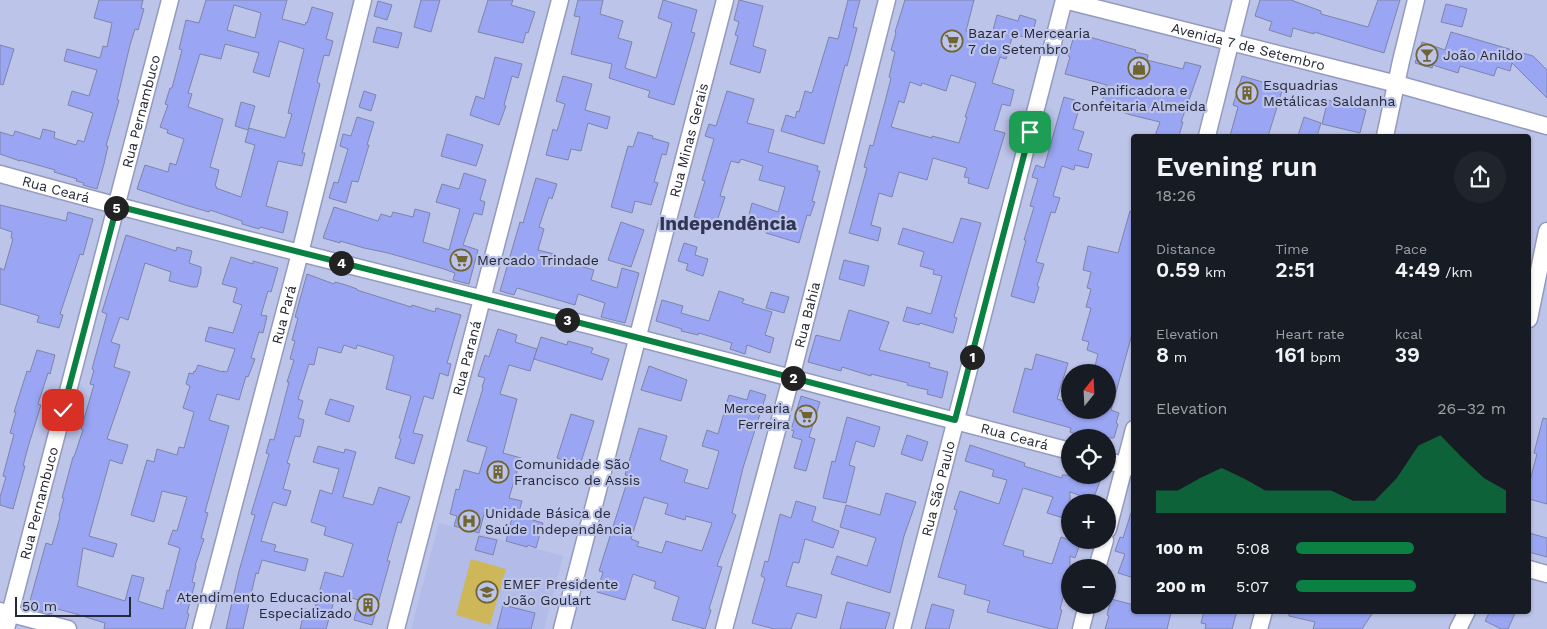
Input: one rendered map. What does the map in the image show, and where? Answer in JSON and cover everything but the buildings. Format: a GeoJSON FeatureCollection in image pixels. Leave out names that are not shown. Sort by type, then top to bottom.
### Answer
{"type":"FeatureCollection","features":[{"type":"Feature","properties":{"kind":"street","name":"Rua Pernambuco"},"geometry":{"type":"LineString","coordinates":[[5,618],[117,206],[170,0]]}},
{"type":"Feature","properties":{"kind":"street","name":"Rua Pará"},"geometry":{"type":"LineString","coordinates":[[201,629],[300,253],[363,0]]}},
{"type":"Feature","properties":{"kind":"street","name":"Rua Paraná"},"geometry":{"type":"LineString","coordinates":[[396,629],[560,0]]}},
{"type":"Feature","properties":{"kind":"street","name":"Rua Minas Gerais"},"geometry":{"type":"LineString","coordinates":[[562,629],[724,0]]}},
{"type":"Feature","properties":{"kind":"street","name":"Rua Bahia"},"geometry":{"type":"LineString","coordinates":[[724,629],[791,378],[887,0]]}},
{"type":"Feature","properties":{"kind":"street","name":"Avenida 7 de Setembro"},"geometry":{"type":"LineString","coordinates":[[1064,0],[1397,84],[1547,126]]}},
{"type":"Feature","properties":{"kind":"street","name":"Rua São Paulo"},"geometry":{"type":"LineString","coordinates":[[902,629],[1064,0]]}},
{"type":"Feature","properties":{"kind":"street"},"geometry":{"type":"LineString","coordinates":[[1207,134],[1241,0]]}},
{"type":"Feature","properties":{"kind":"street"},"geometry":{"type":"LineString","coordinates":[[1385,134],[1416,0]]}},
{"type":"Feature","properties":{"kind":"street","name":"Rua Ceará"},"geometry":{"type":"LineString","coordinates":[[0,174],[117,206],[637,338],[1061,449]]}},
{"type":"Feature","properties":{"kind":"street"},"geometry":{"type":"LineString","coordinates":[[1531,308],[1547,231]]}},
{"type":"Feature","properties":{"kind":"street"},"geometry":{"type":"LineString","coordinates":[[1116,505],[1129,467],[1131,452]]}},
{"type":"Feature","properties":{"kind":"street"},"geometry":{"type":"LineString","coordinates":[[1116,463],[1129,467]]}},
{"type":"Feature","properties":{"kind":"street"},"geometry":{"type":"LineString","coordinates":[[1531,570],[1547,574]]}},
{"type":"Feature","properties":{"kind":"street"},"geometry":{"type":"LineString","coordinates":[[1081,629],[1085,614]]}},
{"type":"Feature","properties":{"kind":"street"},"geometry":{"type":"LineString","coordinates":[[1259,629],[1263,614]]}},
{"type":"Feature","properties":{"kind":"street"},"geometry":{"type":"LineString","coordinates":[[1458,629],[1466,614]]}},
{"type":"Feature","properties":{"kind":"street"},"geometry":{"type":"LineString","coordinates":[[5,618],[68,629]]}},
{"type":"Feature","properties":{"kind":"shaded area","name":"EMEF Presidente João Goulart"},"geometry":{"type":"Polygon","coordinates":[[[439,523],[563,556],[544,629],[411,629],[439,523]]]}},
{"type":"Feature","properties":{"kind":"shaded area"},"geometry":{"type":"Polygon","coordinates":[[[471,559],[506,569],[490,625],[456,615],[471,559]]]}},
{"type":"Feature","properties":{"kind":"place","name":"Bazar e Mercearia 7 de Setembro"},"geometry":{"type":"Point","coordinates":[952,41]}},
{"type":"Feature","properties":{"kind":"place","name":"João Anildo"},"geometry":{"type":"Point","coordinates":[1427,55]}},
{"type":"Feature","properties":{"kind":"place","name":"Panificadora e Confeitaria Almeida"},"geometry":{"type":"Point","coordinates":[1139,68]}},
{"type":"Feature","properties":{"kind":"place","name":"Esquadrias Metálicas Saldanha"},"geometry":{"type":"Point","coordinates":[1247,93]}},
{"type":"Feature","properties":{"kind":"place","name":"Mercado Trindade"},"geometry":{"type":"Point","coordinates":[461,260]}},
{"type":"Feature","properties":{"kind":"place","name":"Mercearia Ferreira"},"geometry":{"type":"Point","coordinates":[806,416]}},
{"type":"Feature","properties":{"kind":"place","name":"Comunidade São Francisco de Assis"},"geometry":{"type":"Point","coordinates":[498,472]}},
{"type":"Feature","properties":{"kind":"place","name":"Unidade Básica de Saúde Independência"},"geometry":{"type":"Point","coordinates":[469,521]}},
{"type":"Feature","properties":{"kind":"place","name":"EMEF Presidente João Goulart"},"geometry":{"type":"Point","coordinates":[487,592]}},
{"type":"Feature","properties":{"kind":"place","name":"Atendimento Educacional Especializado"},"geometry":{"type":"Point","coordinates":[368,605]}},
{"type":"Feature","properties":{"kind":"district","name":"Independência"},"geometry":{"type":"Point","coordinates":[728,223]}},
{"type":"Feature","properties":{"kind":"route"},"geometry":{"type":"LineString","coordinates":[[63,410],[117,206],[955,420],[1030,132]]}}]}
